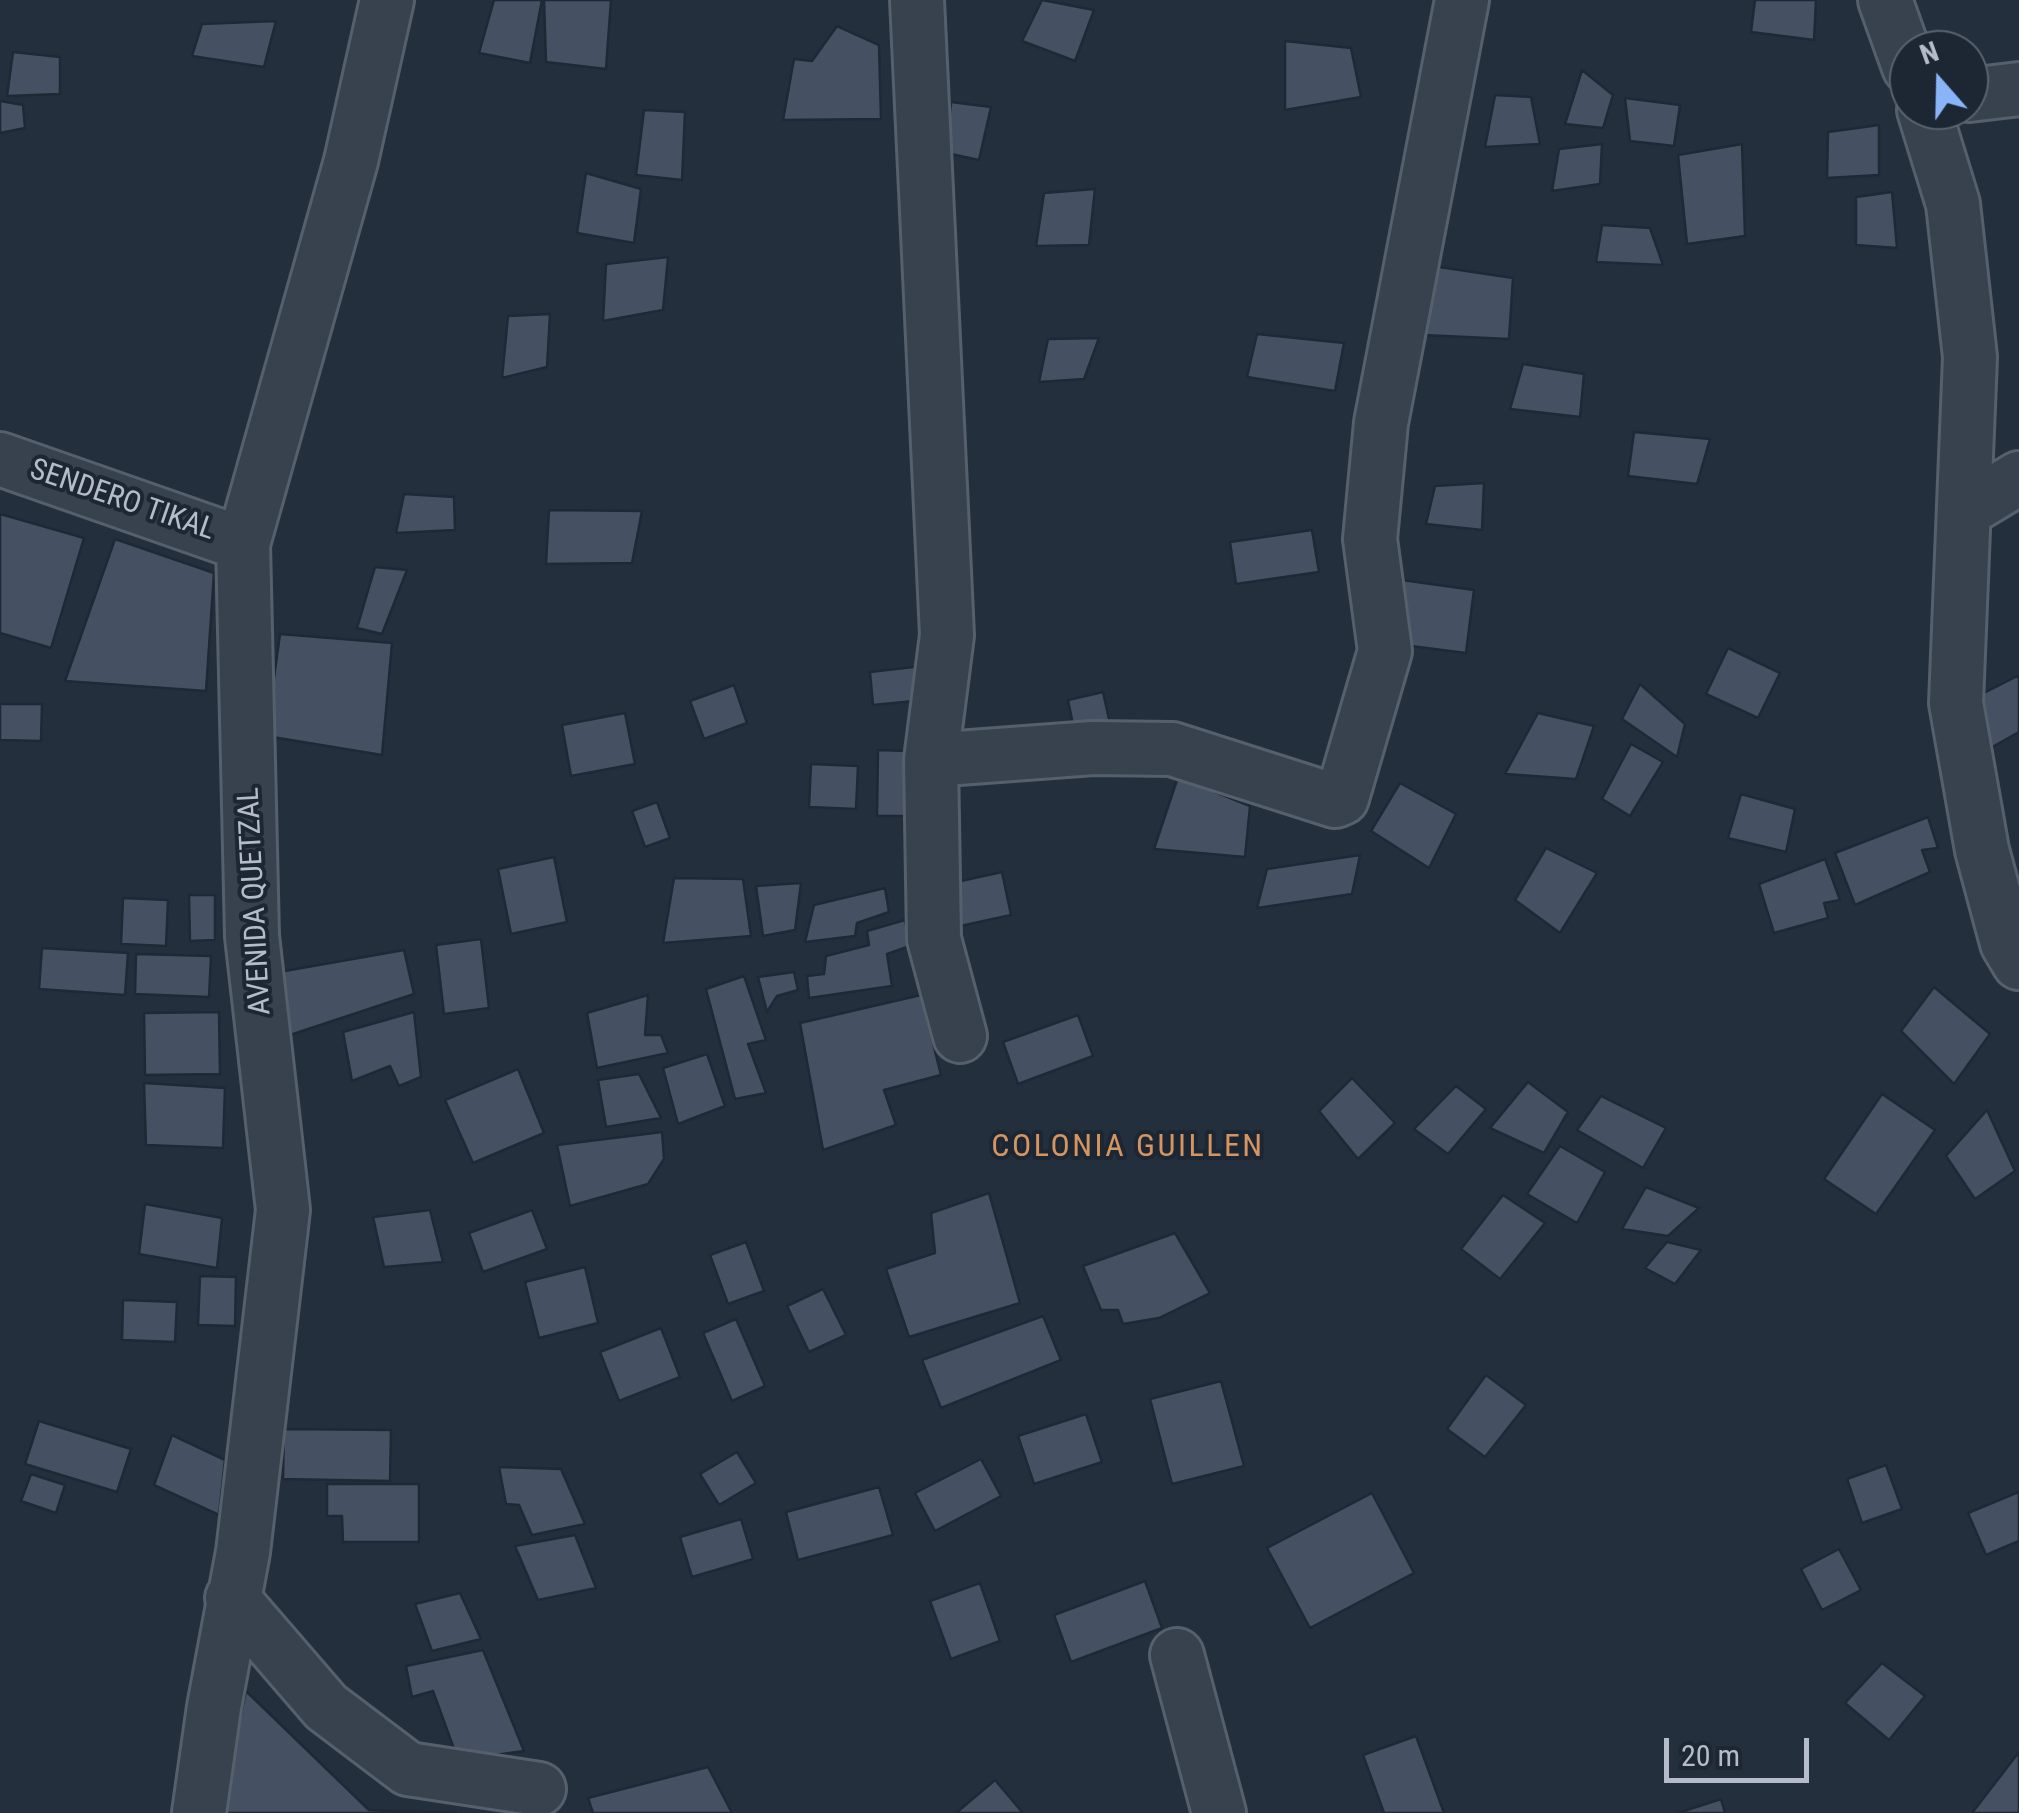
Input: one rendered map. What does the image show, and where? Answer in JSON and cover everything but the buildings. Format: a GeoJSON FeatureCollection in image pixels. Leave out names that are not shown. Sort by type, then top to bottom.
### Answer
{"type":"FeatureCollection","features":[{"type":"Feature","properties":{"kind":"street","name":"AVENIDA QUETZAL"},"geometry":{"type":"LineString","coordinates":[[200,1813],[258,1440],[283,1210],[252,936],[243,544],[351,161],[387,0]]}},
{"type":"Feature","properties":{"kind":"street"},"geometry":{"type":"LineString","coordinates":[[917,0],[947,635],[931,760],[934,939],[960,1036]]}},
{"type":"Feature","properties":{"kind":"street"},"geometry":{"type":"LineString","coordinates":[[931,760],[1093,748],[1172,749],[1335,801],[1342,798],[1386,650],[1370,539],[1381,423],[1462,0]]}},
{"type":"Feature","properties":{"kind":"street"},"geometry":{"type":"LineString","coordinates":[[1886,0],[1896,30]]}},
{"type":"Feature","properties":{"kind":"street"},"geometry":{"type":"LineString","coordinates":[[1989,93],[2019,89]]}},
{"type":"Feature","properties":{"kind":"street"},"geometry":{"type":"LineString","coordinates":[[1930,130],[1954,204],[1968,338],[1966,510],[1956,703],[2000,839],[2007,943],[2019,963]]}},
{"type":"Feature","properties":{"kind":"street","name":"SENDERO TIKAL"},"geometry":{"type":"LineString","coordinates":[[0,459],[243,544]]}},
{"type":"Feature","properties":{"kind":"street"},"geometry":{"type":"LineString","coordinates":[[1966,510],[2019,478]]}},
{"type":"Feature","properties":{"kind":"street"},"geometry":{"type":"LineString","coordinates":[[232,1598],[326,1707],[408,1769],[539,1789]]}},
{"type":"Feature","properties":{"kind":"street"},"geometry":{"type":"LineString","coordinates":[[1177,1655],[1219,1813]]}},
{"type":"Feature","properties":{"kind":"district","name":"COLONIA GUILLEN"},"geometry":{"type":"Point","coordinates":[1128,1148]}}]}
